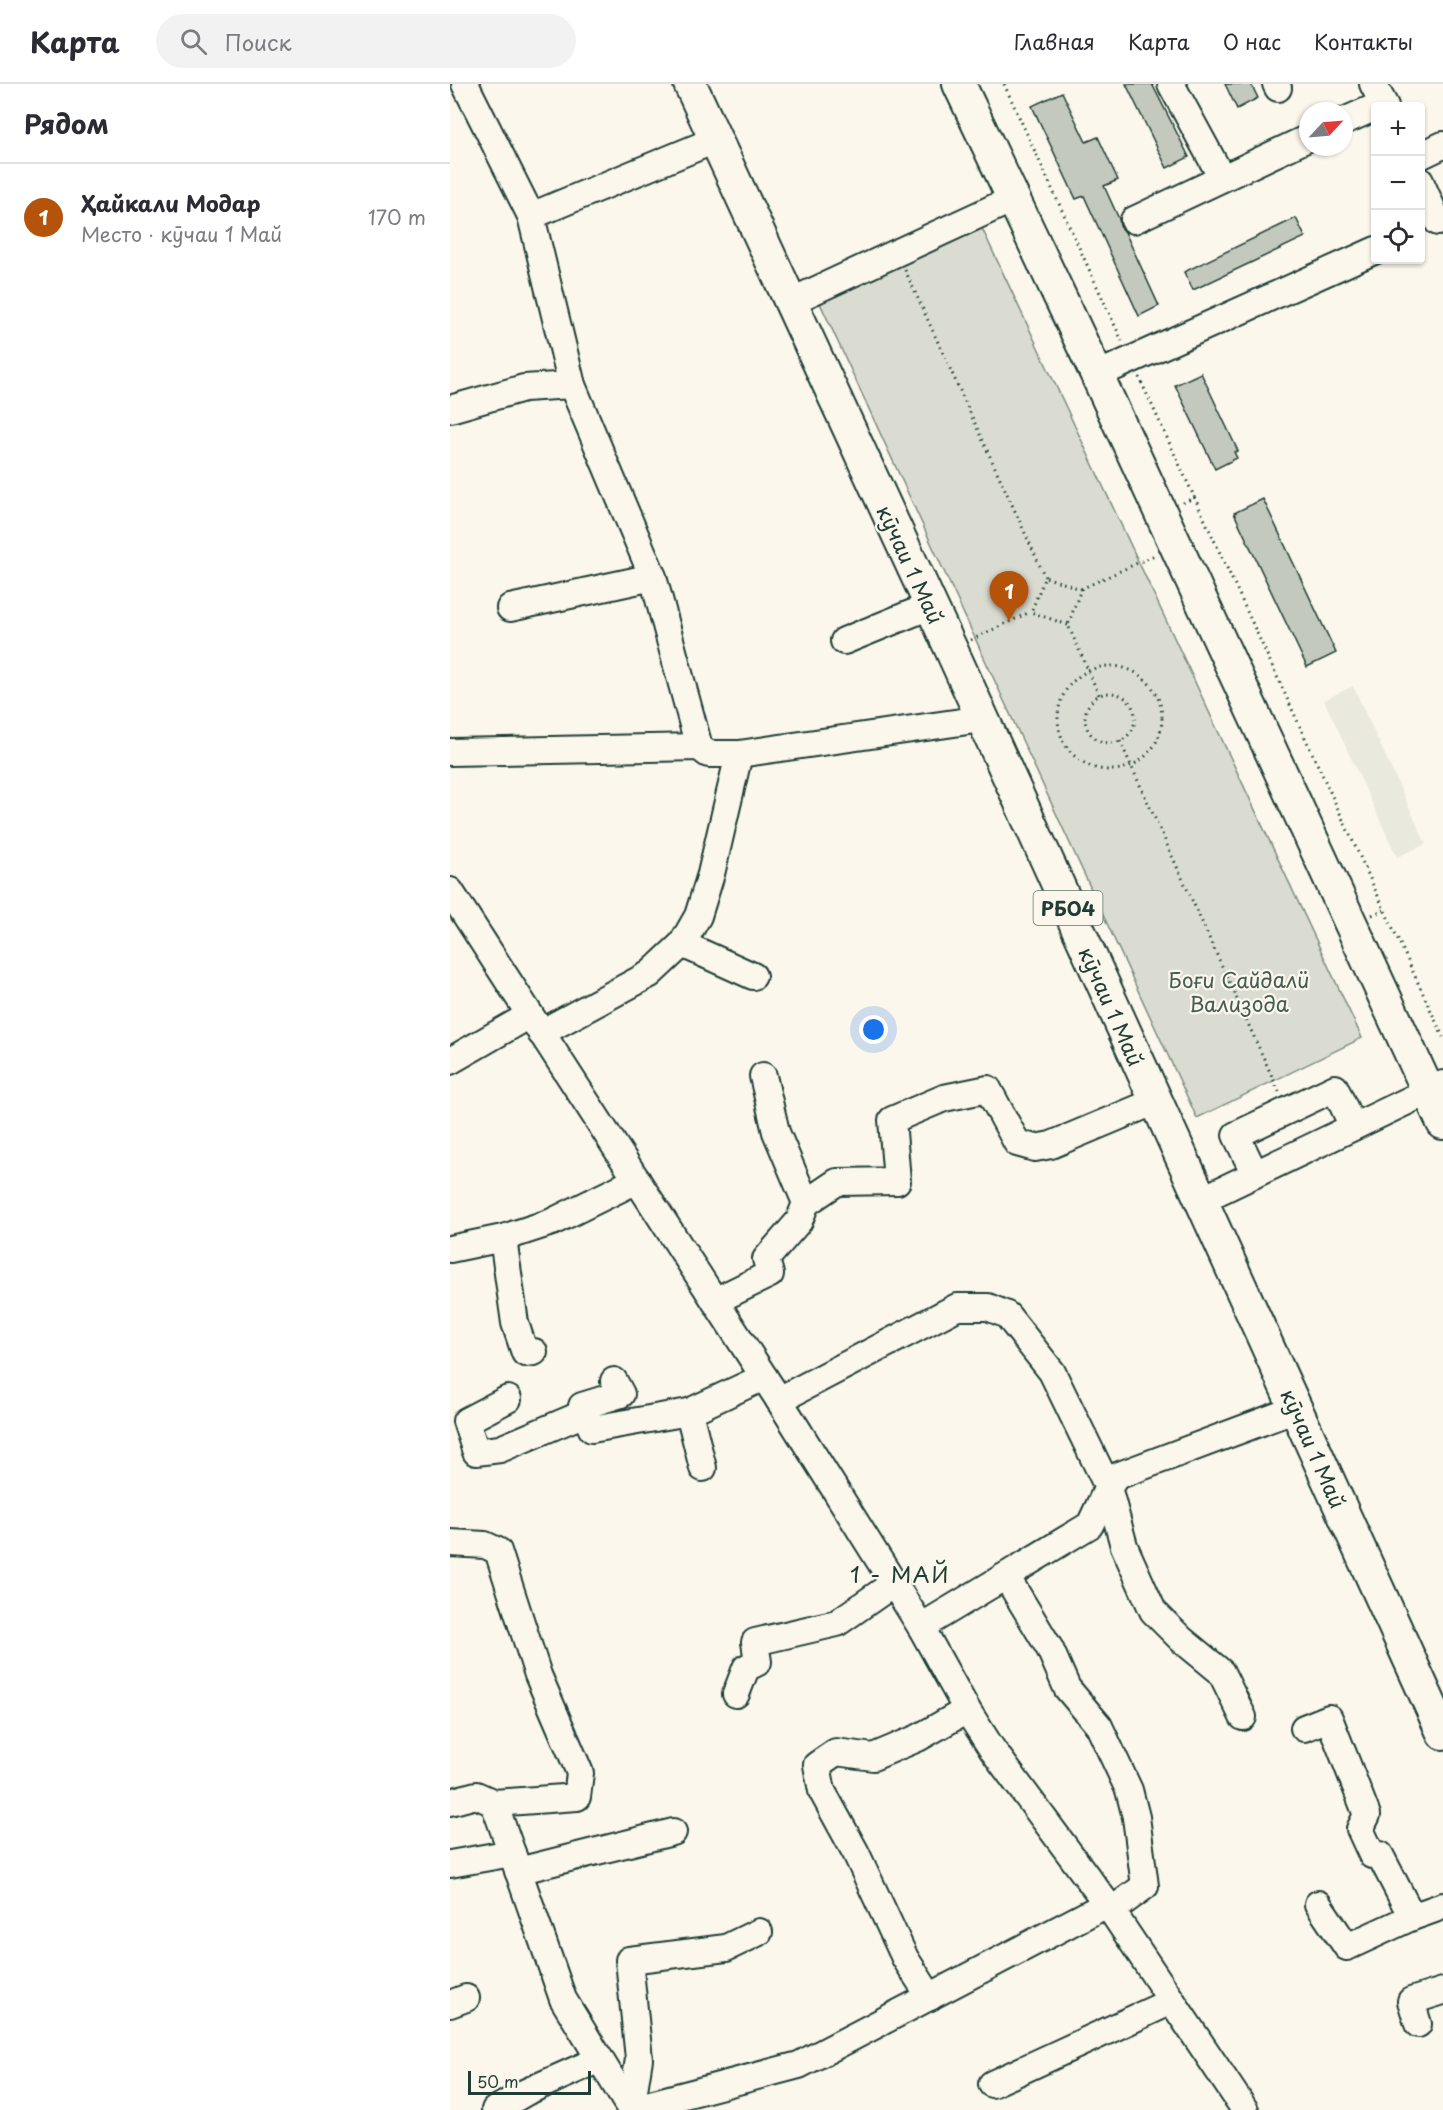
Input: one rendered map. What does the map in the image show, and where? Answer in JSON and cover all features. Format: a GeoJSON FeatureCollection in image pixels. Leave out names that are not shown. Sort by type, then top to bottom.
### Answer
{"type":"FeatureCollection","features":[{"type":"Feature","properties":{"kind":"main road","name":"кӯчаи 1 Май"},"geometry":{"type":"LineString","coordinates":[[690,84],[951,649],[1443,1733]]}},
{"type":"Feature","properties":{"kind":"main road"},"geometry":{"type":"LineString","coordinates":[[959,84],[1176,546],[1436,1087],[1443,1123]]}},
{"type":"Feature","properties":{"kind":"street"},"geometry":{"type":"LineString","coordinates":[[465,84],[531,216],[573,385],[652,577],[699,747],[708,754],[739,754],[982,719]]}},
{"type":"Feature","properties":{"kind":"street"},"geometry":{"type":"LineString","coordinates":[[1171,84],[1222,178]]}},
{"type":"Feature","properties":{"kind":"street"},"geometry":{"type":"LineString","coordinates":[[1353,116],[1378,101]]}},
{"type":"Feature","properties":{"kind":"street"},"geometry":{"type":"LineString","coordinates":[[531,216],[715,140]]}},
{"type":"Feature","properties":{"kind":"street"},"geometry":{"type":"LineString","coordinates":[[1134,220],[1299,142]]}},
{"type":"Feature","properties":{"kind":"street"},"geometry":{"type":"LineString","coordinates":[[1425,154],[1443,145]]}},
{"type":"Feature","properties":{"kind":"street"},"geometry":{"type":"LineString","coordinates":[[1425,198],[1434,228]]}},
{"type":"Feature","properties":{"kind":"street"},"geometry":{"type":"LineString","coordinates":[[790,302],[1014,199]]}},
{"type":"Feature","properties":{"kind":"street"},"geometry":{"type":"LineString","coordinates":[[1097,375],[1371,252]]}},
{"type":"Feature","properties":{"kind":"street"},"geometry":{"type":"LineString","coordinates":[[450,409],[524,388],[573,385]]}},
{"type":"Feature","properties":{"kind":"street"},"geometry":{"type":"LineString","coordinates":[[510,608],[652,577]]}},
{"type":"Feature","properties":{"kind":"street"},"geometry":{"type":"LineString","coordinates":[[844,641],[930,606]]}},
{"type":"Feature","properties":{"kind":"street"},"geometry":{"type":"LineString","coordinates":[[450,752],[699,747]]}},
{"type":"Feature","properties":{"kind":"street"},"geometry":{"type":"LineString","coordinates":[[450,1061],[650,974],[682,944],[698,916],[711,874],[739,754]]}},
{"type":"Feature","properties":{"kind":"street"},"geometry":{"type":"LineString","coordinates":[[450,891],[779,1400],[921,1627],[967,1710],[992,1749],[1109,1908],[1245,2110]]}},
{"type":"Feature","properties":{"kind":"street"},"geometry":{"type":"LineString","coordinates":[[682,944],[753,976]]}},
{"type":"Feature","properties":{"kind":"street"},"geometry":{"type":"LineString","coordinates":[[763,1076],[776,1131],[806,1203]]}},
{"type":"Feature","properties":{"kind":"street"},"geometry":{"type":"LineString","coordinates":[[1201,1200],[1436,1087]]}},
{"type":"Feature","properties":{"kind":"street"},"geometry":{"type":"LineString","coordinates":[[1255,1174],[1236,1135],[1335,1088],[1353,1127]]}},
{"type":"Feature","properties":{"kind":"street"},"geometry":{"type":"LineString","coordinates":[[715,1301],[770,1274],[766,1259],[799,1221],[806,1203],[837,1182],[897,1181],[892,1120],[944,1098],[988,1089],[1017,1143],[1035,1148],[1051,1145],[1156,1101]]}},
{"type":"Feature","properties":{"kind":"street"},"geometry":{"type":"LineString","coordinates":[[450,1249],[503,1238],[552,1222],[636,1180]]}},
{"type":"Feature","properties":{"kind":"street"},"geometry":{"type":"LineString","coordinates":[[503,1238],[514,1323],[525,1353],[534,1352]]}},
{"type":"Feature","properties":{"kind":"street"},"geometry":{"type":"LineString","coordinates":[[779,1400],[957,1307],[988,1307],[1007,1314],[1052,1372],[1108,1487],[1124,1546],[1153,1611],[1181,1639],[1221,1672],[1243,1717]]}},
{"type":"Feature","properties":{"kind":"street"},"geometry":{"type":"LineString","coordinates":[[614,1381],[621,1394],[582,1406],[592,1429],[689,1412],[764,1377]]}},
{"type":"Feature","properties":{"kind":"street"},"geometry":{"type":"LineString","coordinates":[[508,1399],[466,1421],[476,1452],[500,1449],[585,1413]]}},
{"type":"Feature","properties":{"kind":"street"},"geometry":{"type":"LineString","coordinates":[[921,1627],[1090,1525],[1108,1487],[1118,1476],[1296,1409]]}},
{"type":"Feature","properties":{"kind":"street"},"geometry":{"type":"LineString","coordinates":[[689,1412],[703,1468]]}},
{"type":"Feature","properties":{"kind":"street"},"geometry":{"type":"LineString","coordinates":[[450,1543],[485,1545],[498,1551],[538,1675],[580,1773],[577,1797],[494,1803],[476,1796],[450,1802]]}},
{"type":"Feature","properties":{"kind":"street"},"geometry":{"type":"LineString","coordinates":[[631,2110],[799,2065],[1109,1908],[1145,1886],[1136,1817],[1129,1790],[1099,1726],[1067,1688],[1050,1649],[1006,1576]]}},
{"type":"Feature","properties":{"kind":"street"},"geometry":{"type":"LineString","coordinates":[[736,1694],[746,1668],[758,1662],[755,1642],[837,1623],[893,1584]]}},
{"type":"Feature","properties":{"kind":"street"},"geometry":{"type":"LineString","coordinates":[[930,1997],[905,1958],[856,1853],[822,1791],[818,1765],[836,1752],[873,1757],[918,1738],[967,1710]]}},
{"type":"Feature","properties":{"kind":"street"},"geometry":{"type":"LineString","coordinates":[[1304,1728],[1329,1718],[1367,1815],[1360,1829],[1372,1855],[1380,1856],[1412,1917]]}},
{"type":"Feature","properties":{"kind":"street"},"geometry":{"type":"LineString","coordinates":[[494,1803],[563,1999],[631,2110]]}},
{"type":"Feature","properties":{"kind":"street"},"geometry":{"type":"LineString","coordinates":[[450,1864],[515,1862],[673,1832]]}},
{"type":"Feature","properties":{"kind":"street"},"geometry":{"type":"LineString","coordinates":[[1318,1904],[1347,1947],[1443,1905]]}},
{"type":"Feature","properties":{"kind":"street"},"geometry":{"type":"LineString","coordinates":[[631,2110],[639,2059],[629,1960],[726,1948],[759,1932]]}},
{"type":"Feature","properties":{"kind":"street"},"geometry":{"type":"LineString","coordinates":[[1418,2024],[1411,2001],[1443,1991]]}},
{"type":"Feature","properties":{"kind":"street"},"geometry":{"type":"LineString","coordinates":[[992,2084],[1172,2001]]}},
{"type":"Feature","properties":{"kind":"street"},"geometry":{"type":"LineString","coordinates":[[495,2110],[526,2092],[600,2059]]}},
{"type":"Feature","properties":{"kind":"path"},"geometry":{"type":"LineString","coordinates":[[1004,84],[1443,1037]]}},
{"type":"Feature","properties":{"kind":"path"},"geometry":{"type":"LineString","coordinates":[[897,253],[1045,577],[1031,612],[951,649]]}},
{"type":"Feature","properties":{"kind":"path"},"geometry":{"type":"LineString","coordinates":[[1045,577],[1081,589],[1176,546]]}},
{"type":"Feature","properties":{"kind":"path"},"geometry":{"type":"LineString","coordinates":[[1081,589],[1068,625],[1099,695]]}},
{"type":"Feature","properties":{"kind":"path"},"geometry":{"type":"LineString","coordinates":[[1031,612],[1068,625]]}},
{"type":"Feature","properties":{"kind":"path"},"geometry":{"type":"LineString","coordinates":[[1111,666],[1134,672],[1143,678],[1157,697],[1162,720],[1156,742],[1141,760],[1131,766],[1108,771],[1086,765],[1068,750],[1062,740],[1058,717],[1063,694],[1070,685],[1088,671],[1111,666]]}},
{"type":"Feature","properties":{"kind":"path"},"geometry":{"type":"LineString","coordinates":[[1115,694],[1128,701],[1132,708],[1134,715],[1131,730],[1120,741],[1104,742],[1091,735],[1087,728],[1085,713],[1093,699],[1099,695],[1115,694]]}},
{"type":"Feature","properties":{"kind":"path"},"geometry":{"type":"LineString","coordinates":[[1120,741],[1287,1111]]}},
{"type":"Feature","properties":{"kind":"shaded area"},"geometry":{"type":"Polygon","coordinates":[[[1353,686],[1426,844],[1397,857],[1324,700],[1353,686]]]}},
{"type":"Feature","properties":{"kind":"green space","name":"Боғи Сайдалӣ Вализода"},"geometry":{"type":"Polygon","coordinates":[[[980,224],[1362,1038],[1197,1118],[819,301],[980,224]]]}},
{"type":"Feature","properties":{"kind":"building"},"geometry":{"type":"Polygon","coordinates":[[[1126,84],[1152,84],[1189,157],[1167,168],[1126,84]]]}},
{"type":"Feature","properties":{"kind":"building"},"geometry":{"type":"Polygon","coordinates":[[[1225,84],[1251,84],[1258,98],[1237,109],[1225,84]]]}},
{"type":"Feature","properties":{"kind":"building"},"geometry":{"type":"Polygon","coordinates":[[[1062,92],[1086,142],[1098,137],[1118,180],[1104,186],[1120,226],[1125,232],[1159,306],[1139,316],[1084,196],[1076,199],[1032,106],[1062,92]]]}},
{"type":"Feature","properties":{"kind":"building"},"geometry":{"type":"Polygon","coordinates":[[[1296,218],[1305,237],[1193,290],[1184,272],[1296,218]]]}},
{"type":"Feature","properties":{"kind":"building"},"geometry":{"type":"Polygon","coordinates":[[[1201,373],[1238,451],[1234,452],[1237,458],[1215,469],[1175,385],[1201,373]]]}},
{"type":"Feature","properties":{"kind":"building"},"geometry":{"type":"Polygon","coordinates":[[[1263,499],[1336,653],[1307,667],[1234,513],[1263,499]]]}},
{"type":"Feature","properties":{"kind":"place","name":"Ҳайкали Модар"},"geometry":{"type":"Point","coordinates":[1009,621]}},
{"type":"Feature","properties":{"kind":"district","name":"1 - МАЙ"},"geometry":{"type":"Point","coordinates":[900,1573]}}]}
